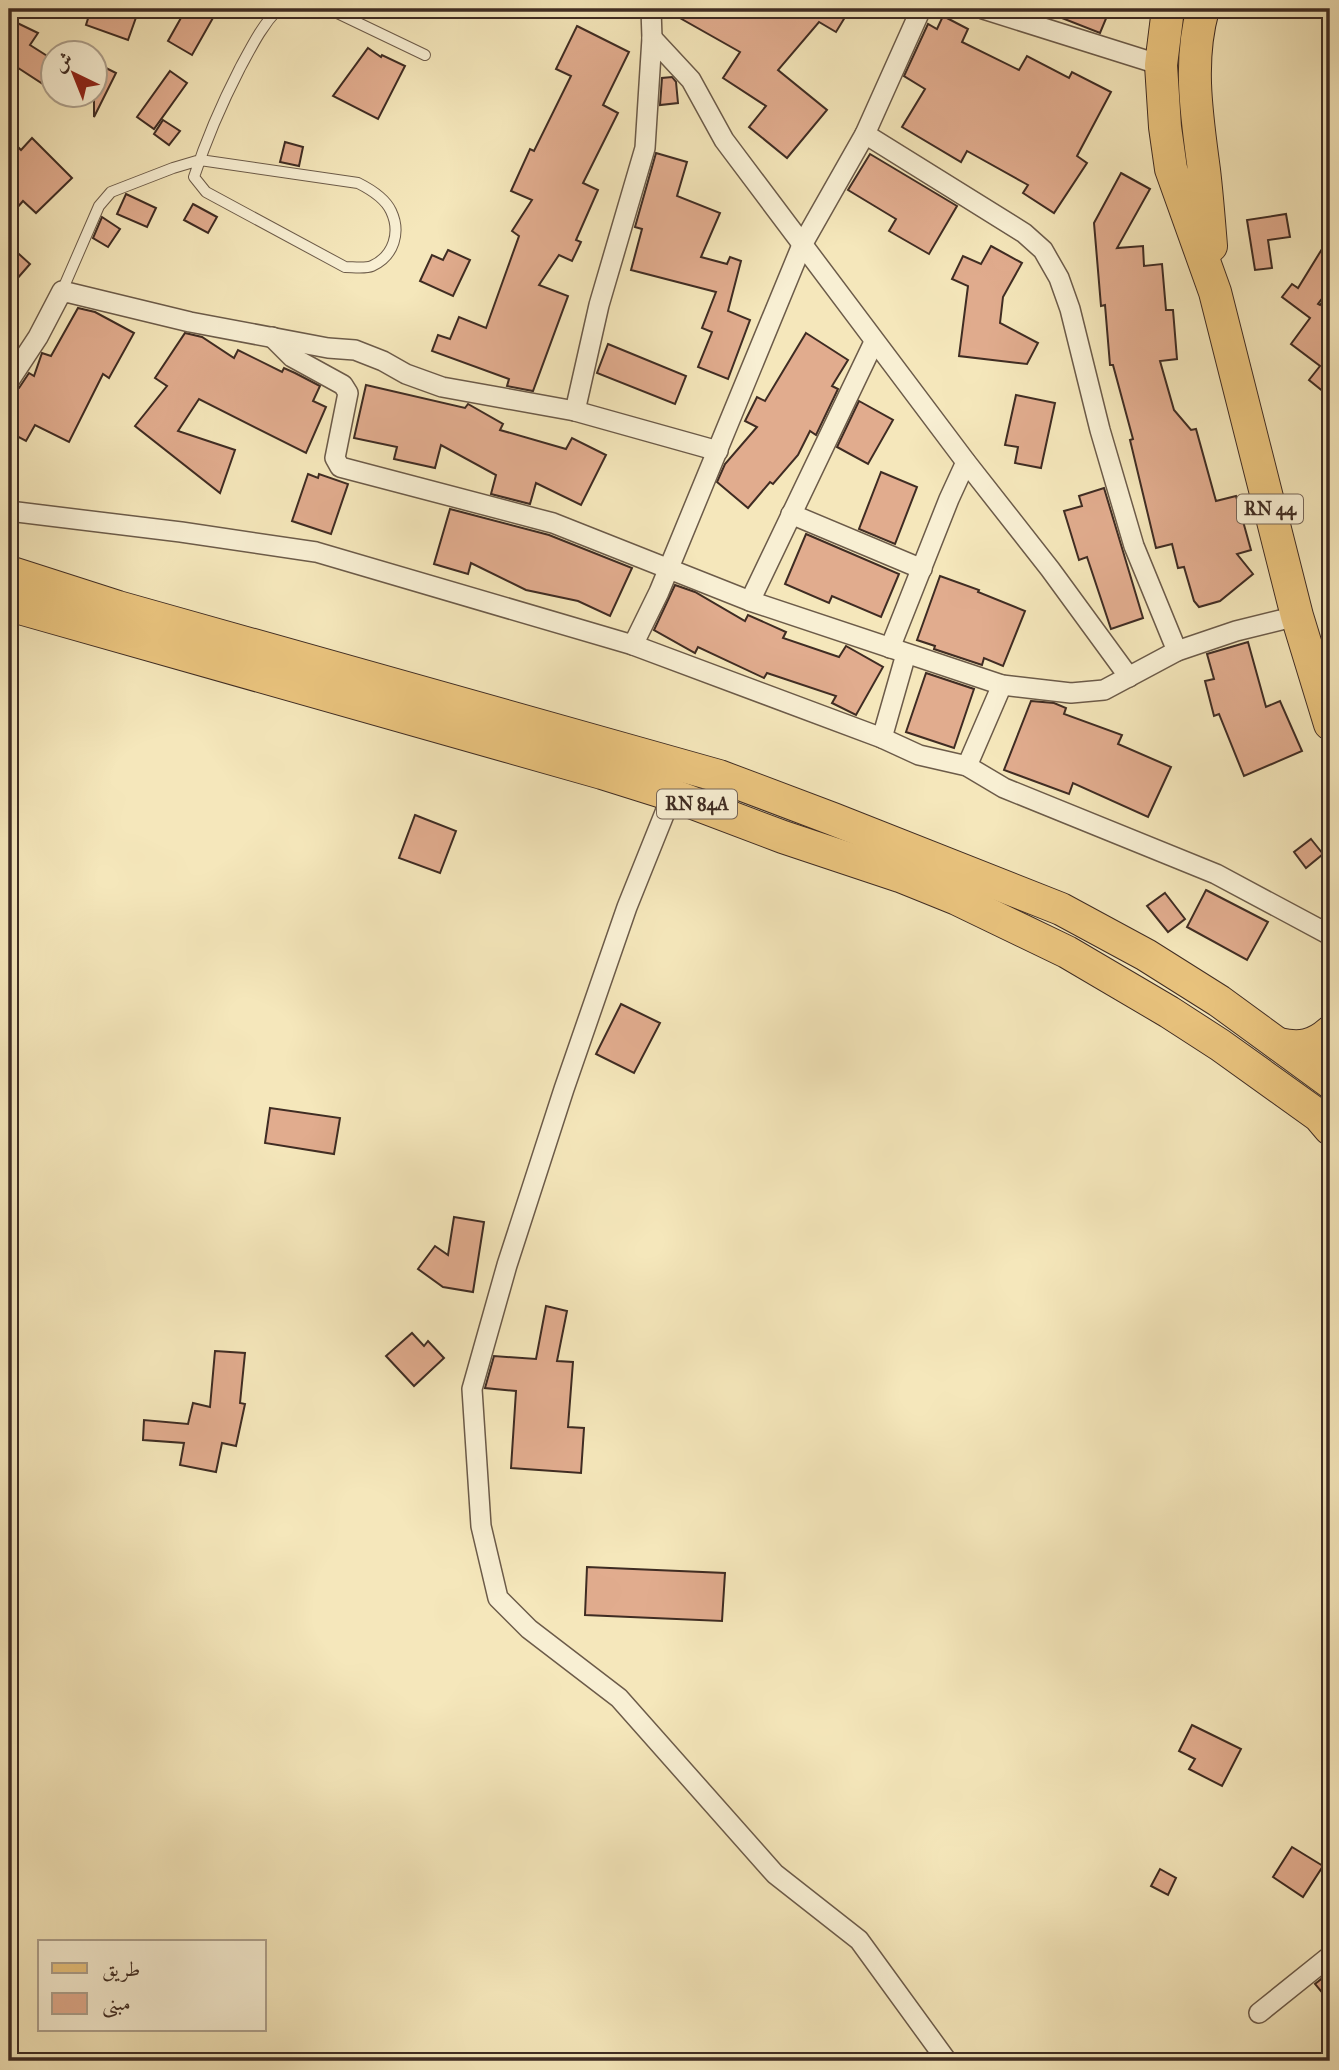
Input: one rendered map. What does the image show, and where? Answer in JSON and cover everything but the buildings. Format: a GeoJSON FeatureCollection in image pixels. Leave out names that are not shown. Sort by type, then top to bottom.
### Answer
{"type":"FeatureCollection","features":[{"type":"Feature","properties":{"kind":"main road","name":"RN 44"},"geometry":{"type":"LineString","coordinates":[[1167,9],[1161,65],[1171,169],[1215,292],[1297,616],[1330,724]]}},
{"type":"Feature","properties":{"kind":"main road","name":"RN 44"},"geometry":{"type":"LineString","coordinates":[[1203,9],[1198,24],[1195,83],[1197,129],[1204,169],[1215,292]]}},
{"type":"Feature","properties":{"kind":"main road","name":"RN 84A"},"geometry":{"type":"LineString","coordinates":[[9,572],[118,607],[719,776],[1061,909],[1146,955],[1219,1001],[1330,1082]]}},
{"type":"Feature","properties":{"kind":"main road","name":"RN 84A"},"geometry":{"type":"LineString","coordinates":[[9,605],[672,795],[957,899],[1067,953],[1169,1012],[1220,1045],[1318,1116],[1330,1129]]}},
{"type":"Feature","properties":{"kind":"main road"},"geometry":{"type":"LineString","coordinates":[[1279,1044],[1305,1046],[1317,1042],[1330,1032]]}},
{"type":"Feature","properties":{"kind":"street"},"geometry":{"type":"LineString","coordinates":[[575,411],[599,305],[645,148],[652,38],[651,9]]}},
{"type":"Feature","properties":{"kind":"street"},"geometry":{"type":"LineString","coordinates":[[634,645],[718,451],[802,245],[865,134],[921,9]]}},
{"type":"Feature","properties":{"kind":"street"},"geometry":{"type":"LineString","coordinates":[[984,9],[1161,65]]}},
{"type":"Feature","properties":{"kind":"street"},"geometry":{"type":"LineString","coordinates":[[652,38],[691,80],[724,140],[1129,677]]}},
{"type":"Feature","properties":{"kind":"street"},"geometry":{"type":"LineString","coordinates":[[865,134],[1024,233],[1043,250],[1059,278],[1070,309],[1100,430],[1134,545],[1177,651]]}},
{"type":"Feature","properties":{"kind":"street"},"geometry":{"type":"LineString","coordinates":[[9,381],[38,337],[62,291],[190,322],[355,350],[406,374],[442,387],[575,411],[718,451]]}},
{"type":"Feature","properties":{"kind":"street"},"geometry":{"type":"LineString","coordinates":[[272,337],[292,357],[344,385],[348,393],[335,458],[340,467],[553,523],[750,601],[1002,685],[1071,693],[1104,690],[1177,651],[1236,631],[1297,616]]}},
{"type":"Feature","properties":{"kind":"street"},"geometry":{"type":"LineString","coordinates":[[750,601],[874,342]]}},
{"type":"Feature","properties":{"kind":"street"},"geometry":{"type":"LineString","coordinates":[[882,738],[898,651],[922,569],[965,462]]}},
{"type":"Feature","properties":{"kind":"street"},"geometry":{"type":"LineString","coordinates":[[9,511],[316,552],[634,645],[882,738],[919,755],[967,766],[1004,788],[1216,874],[1330,935]]}},
{"type":"Feature","properties":{"kind":"street"},"geometry":{"type":"LineString","coordinates":[[791,514],[922,569]]}},
{"type":"Feature","properties":{"kind":"street"},"geometry":{"type":"LineString","coordinates":[[967,766],[1002,685]]}},
{"type":"Feature","properties":{"kind":"street"},"geometry":{"type":"LineString","coordinates":[[672,795],[627,907],[564,1089],[507,1265],[472,1389],[481,1526],[498,1598],[529,1629],[620,1698],[775,1874],[859,1940],[947,2061]]}},
{"type":"Feature","properties":{"kind":"street"},"geometry":{"type":"LineString","coordinates":[[1259,2013],[1330,1956]]}},
{"type":"Feature","properties":{"kind":"lane"},"geometry":{"type":"LineString","coordinates":[[62,291],[99,206],[111,192],[200,160],[358,183],[374,191],[391,210],[397,237],[388,256],[370,267],[345,267],[206,192],[194,177],[200,160],[214,119],[262,25],[278,9]]}},
{"type":"Feature","properties":{"kind":"lane"},"geometry":{"type":"LineString","coordinates":[[329,9],[425,55]]}}]}
